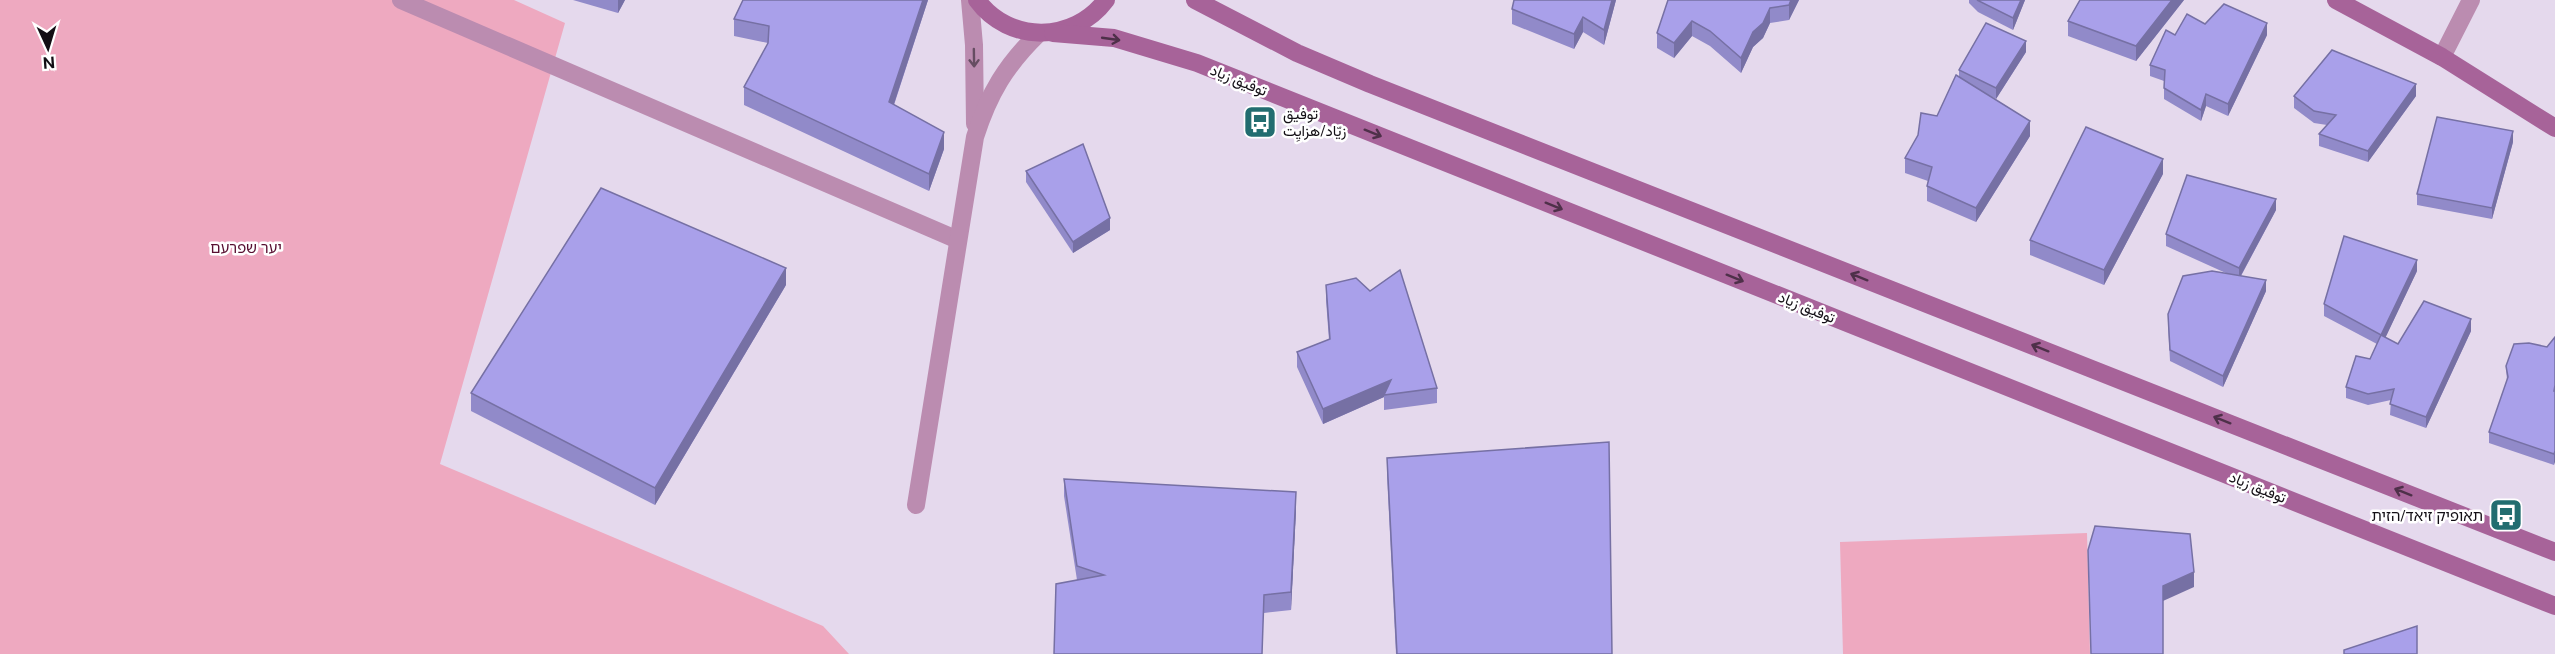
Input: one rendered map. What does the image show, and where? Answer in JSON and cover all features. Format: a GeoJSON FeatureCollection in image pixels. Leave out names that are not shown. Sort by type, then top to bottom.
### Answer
{"type":"FeatureCollection","features":[{"type":"Feature","properties":{"kind":"main road","name":"توفيق زياد"},"geometry":{"type":"LineString","coordinates":[[977,0],[984,10],[1004,25],[1028,33],[1114,38],[1197,63],[2555,606]]}},
{"type":"Feature","properties":{"kind":"main road"},"geometry":{"type":"LineString","coordinates":[[1046,33],[1077,26],[1097,11],[1106,0]]}},
{"type":"Feature","properties":{"kind":"main road"},"geometry":{"type":"LineString","coordinates":[[1195,0],[1298,53],[1370,84],[2555,552]]}},
{"type":"Feature","properties":{"kind":"main road"},"geometry":{"type":"LineString","coordinates":[[2336,0],[2442,57],[2555,128]]}},
{"type":"Feature","properties":{"kind":"street"},"geometry":{"type":"LineString","coordinates":[[401,0],[958,240]]}},
{"type":"Feature","properties":{"kind":"street"},"geometry":{"type":"LineString","coordinates":[[970,0],[974,45],[975,137]]}},
{"type":"Feature","properties":{"kind":"street"},"geometry":{"type":"LineString","coordinates":[[2442,57],[2471,0]]}},
{"type":"Feature","properties":{"kind":"street"},"geometry":{"type":"LineString","coordinates":[[916,505],[975,137],[999,79],[1013,58],[1046,33]]}},
{"type":"Feature","properties":{"kind":"green space","name":"יער שפרעם"},"geometry":{"type":"Polygon","coordinates":[[[0,0],[514,0],[565,23],[440,464],[823,626],[849,654],[0,654],[0,0]]]}},
{"type":"Feature","properties":{"kind":"green space"},"geometry":{"type":"Polygon","coordinates":[[[2087,533],[2090,654],[1843,654],[1840,542],[2087,533]]]}},
{"type":"Feature","properties":{"kind":"building"},"geometry":{"type":"Polygon","coordinates":[[[743,0],[923,0],[889,102],[944,132],[929,174],[744,87],[768,43],[769,26],[734,19],[743,0]]]}},
{"type":"Feature","properties":{"kind":"building"},"geometry":{"type":"Polygon","coordinates":[[[1514,0],[1612,0],[1604,30],[1583,17],[1574,34],[1512,9],[1514,0]]]}},
{"type":"Feature","properties":{"kind":"building"},"geometry":{"type":"Polygon","coordinates":[[[1668,0],[1791,0],[1789,5],[1770,8],[1763,23],[1753,32],[1741,58],[1710,31],[1692,21],[1674,43],[1657,33],[1668,0]]]}},
{"type":"Feature","properties":{"kind":"building"},"geometry":{"type":"Polygon","coordinates":[[[1977,0],[2021,0],[2013,18],[1977,0]]]}},
{"type":"Feature","properties":{"kind":"building"},"geometry":{"type":"Polygon","coordinates":[[[2080,0],[2172,0],[2136,46],[2068,21],[2080,0]]]}},
{"type":"Feature","properties":{"kind":"building"},"geometry":{"type":"Polygon","coordinates":[[[2224,4],[2267,23],[2228,104],[2206,94],[2201,110],[2164,88],[2165,70],[2150,65],[2166,30],[2175,35],[2187,14],[2205,24],[2224,4]]]}},
{"type":"Feature","properties":{"kind":"building"},"geometry":{"type":"Polygon","coordinates":[[[1986,23],[2026,41],[1996,88],[1959,70],[1986,23]]]}},
{"type":"Feature","properties":{"kind":"building"},"geometry":{"type":"Polygon","coordinates":[[[2332,50],[2416,84],[2368,151],[2319,134],[2336,115],[2314,111],[2294,96],[2332,50]]]}},
{"type":"Feature","properties":{"kind":"building"},"geometry":{"type":"Polygon","coordinates":[[[1956,75],[2030,121],[1976,208],[1927,186],[1932,167],[1905,158],[1918,135],[1921,113],[1937,116],[1956,75]]]}},
{"type":"Feature","properties":{"kind":"building"},"geometry":{"type":"Polygon","coordinates":[[[2437,117],[2513,131],[2492,208],[2417,194],[2437,117]]]}},
{"type":"Feature","properties":{"kind":"building"},"geometry":{"type":"Polygon","coordinates":[[[2086,127],[2163,159],[2104,270],[2030,240],[2086,127]]]}},
{"type":"Feature","properties":{"kind":"building"},"geometry":{"type":"Polygon","coordinates":[[[1083,144],[1110,218],[1073,242],[1026,171],[1083,144]]]}},
{"type":"Feature","properties":{"kind":"building"},"geometry":{"type":"Polygon","coordinates":[[[2187,175],[2276,199],[2239,268],[2166,234],[2187,175]]]}},
{"type":"Feature","properties":{"kind":"building"},"geometry":{"type":"Polygon","coordinates":[[[601,188],[786,268],[655,488],[471,393],[601,188]]]}},
{"type":"Feature","properties":{"kind":"building"},"geometry":{"type":"Polygon","coordinates":[[[2344,236],[2417,260],[2381,335],[2324,304],[2344,236]]]}},
{"type":"Feature","properties":{"kind":"building"},"geometry":{"type":"Polygon","coordinates":[[[1400,270],[1437,388],[1384,395],[1391,380],[1323,409],[1297,352],[1330,339],[1326,285],[1356,278],[1370,291],[1400,270]]]}},
{"type":"Feature","properties":{"kind":"building"},"geometry":{"type":"Polygon","coordinates":[[[2212,271],[2266,280],[2223,376],[2170,350],[2168,314],[2183,276],[2212,271]]]}},
{"type":"Feature","properties":{"kind":"building"},"geometry":{"type":"Polygon","coordinates":[[[2424,301],[2471,319],[2426,417],[2390,404],[2394,389],[2368,394],[2346,387],[2356,356],[2370,359],[2381,335],[2398,344],[2424,301]]]}},
{"type":"Feature","properties":{"kind":"building"},"geometry":{"type":"Polygon","coordinates":[[[2555,337],[2554,454],[2489,432],[2508,377],[2506,366],[2514,344],[2529,343],[2547,347],[2555,337]]]}},
{"type":"Feature","properties":{"kind":"building"},"geometry":{"type":"Polygon","coordinates":[[[1609,442],[1612,654],[1397,654],[1387,458],[1609,442]]]}},
{"type":"Feature","properties":{"kind":"building"},"geometry":{"type":"Polygon","coordinates":[[[1064,479],[1296,492],[1291,592],[1264,595],[1262,654],[1054,654],[1056,584],[1104,575],[1077,566],[1064,479]]]}},
{"type":"Feature","properties":{"kind":"building"},"geometry":{"type":"Polygon","coordinates":[[[2095,526],[2190,534],[2194,572],[2163,586],[2163,654],[2091,654],[2088,550],[2095,526]]]}},
{"type":"Feature","properties":{"kind":"building"},"geometry":{"type":"Polygon","coordinates":[[[2417,626],[2417,654],[2344,654],[2344,650],[2417,626]]]}},
{"type":"Feature","properties":{"kind":"place","name":"توفيق زيّاد/هزايِت"},"geometry":{"type":"Point","coordinates":[1260,122]}},
{"type":"Feature","properties":{"kind":"place","name":"תאופיק זיאד/הזית"},"geometry":{"type":"Point","coordinates":[2506,515]}}]}
